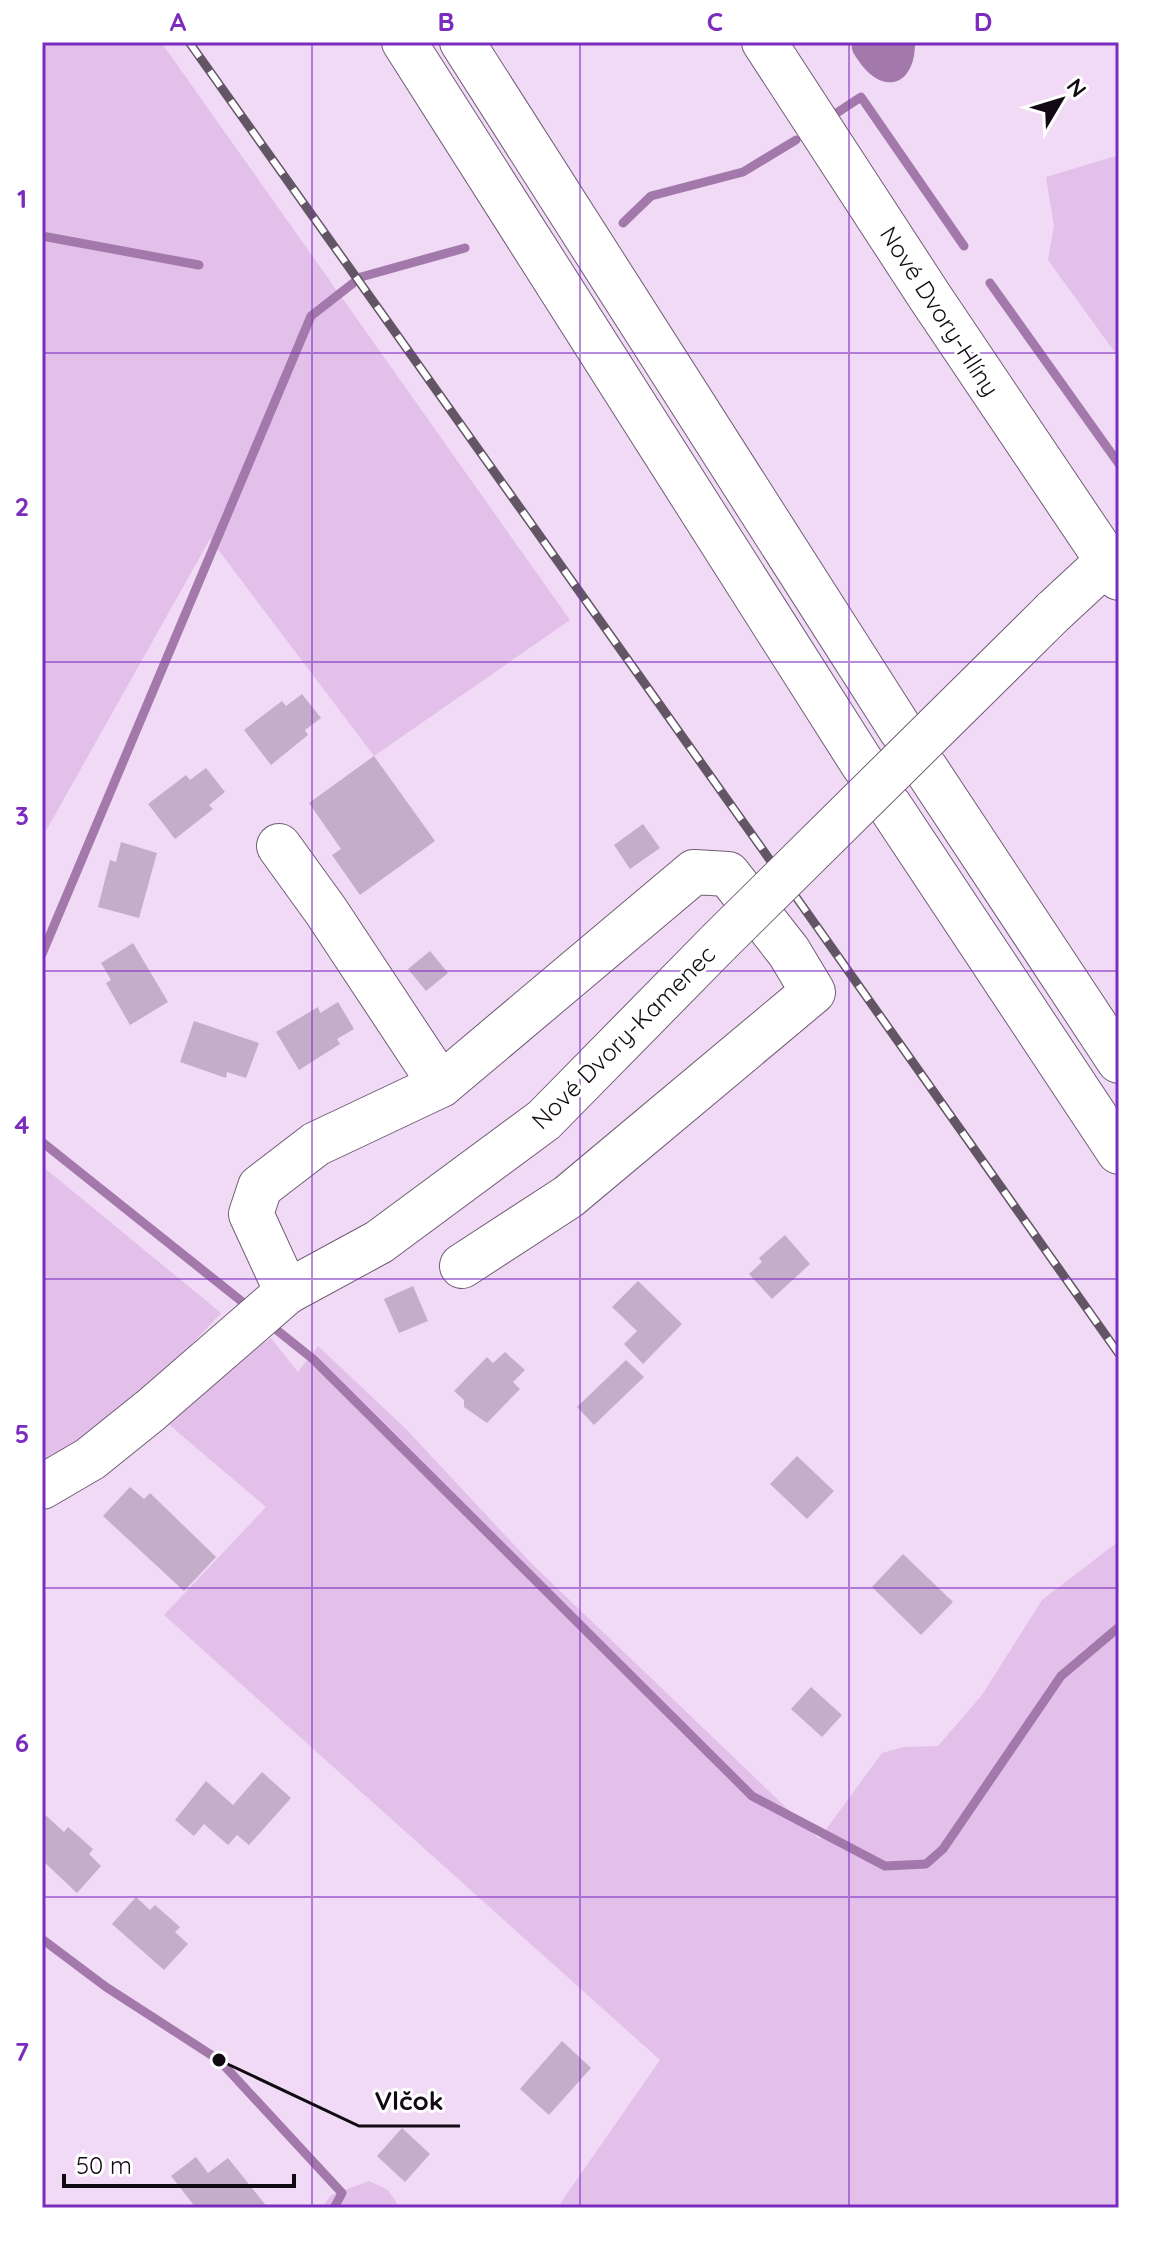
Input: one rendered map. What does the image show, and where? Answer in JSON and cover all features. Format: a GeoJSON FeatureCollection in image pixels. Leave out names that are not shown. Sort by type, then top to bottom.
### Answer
{"type":"FeatureCollection","features":[{"type":"Feature","properties":{"kind":"main road"},"geometry":{"type":"LineString","coordinates":[[404,42],[864,766]]}},
{"type":"Feature","properties":{"kind":"main road"},"geometry":{"type":"LineString","coordinates":[[462,42],[901,730]]}},
{"type":"Feature","properties":{"kind":"main road","name":"Nové Dvory-Hlíny"},"geometry":{"type":"LineString","coordinates":[[764,42],[1113,570]]}},
{"type":"Feature","properties":{"kind":"main road","name":"Nové Dvory-Kamenec"},"geometry":{"type":"LineString","coordinates":[[42,1487],[90,1459],[269,1308],[379,1242],[544,1120],[1053,612],[1113,570]]}},
{"type":"Feature","properties":{"kind":"main road"},"geometry":{"type":"LineString","coordinates":[[926,769],[1119,1061]]}},
{"type":"Feature","properties":{"kind":"main road"},"geometry":{"type":"LineString","coordinates":[[889,805],[1119,1152]]}},
{"type":"Feature","properties":{"kind":"main road"},"geometry":{"type":"LineString","coordinates":[[279,846],[326,911],[441,1085]]}},
{"type":"Feature","properties":{"kind":"main road"},"geometry":{"type":"LineString","coordinates":[[269,1308],[251,1214],[260,1187],[316,1144],[441,1085],[694,872],[728,874],[789,952],[813,992],[568,1197],[462,1266]]}},
{"type":"Feature","properties":{"kind":"shaded area"},"geometry":{"type":"Polygon","coordinates":[[[42,42],[161,42],[570,620],[374,756],[210,539],[42,838],[42,42]]]}},
{"type":"Feature","properties":{"kind":"shaded area"},"geometry":{"type":"Polygon","coordinates":[[[852,42],[912,42],[915,45],[909,70],[895,82],[876,78],[854,53],[852,42]]]}},
{"type":"Feature","properties":{"kind":"shaded area"},"geometry":{"type":"Polygon","coordinates":[[[1119,155],[1119,358],[1048,260],[1054,226],[1046,177],[1119,155]]]}},
{"type":"Feature","properties":{"kind":"shaded area"},"geometry":{"type":"Polygon","coordinates":[[[42,1166],[221,1313],[133,1406],[42,1476],[42,1166]]]}},
{"type":"Feature","properties":{"kind":"shaded area"},"geometry":{"type":"Polygon","coordinates":[[[271,1338],[298,1372],[318,1346],[405,1428],[532,1564],[819,1839],[882,1753],[904,1747],[938,1746],[982,1695],[1042,1600],[1119,1541],[1119,2208],[557,2208],[660,2060],[164,1615],[266,1507],[160,1417],[271,1338]]]}},
{"type":"Feature","properties":{"kind":"shaded area"},"geometry":{"type":"Polygon","coordinates":[[[369,2181],[388,2190],[400,2208],[322,2208],[331,2195],[369,2181]]]}},
{"type":"Feature","properties":{"kind":"building"},"geometry":{"type":"Polygon","coordinates":[[[302,694],[321,718],[305,730],[308,735],[271,765],[244,730],[282,701],[286,706],[302,694]]]}},
{"type":"Feature","properties":{"kind":"building"},"geometry":{"type":"Polygon","coordinates":[[[374,756],[435,841],[360,895],[332,855],[341,849],[309,803],[374,756]]]}},
{"type":"Feature","properties":{"kind":"building"},"geometry":{"type":"Polygon","coordinates":[[[206,768],[225,792],[209,805],[213,809],[175,839],[148,804],[186,775],[190,780],[206,768]]]}},
{"type":"Feature","properties":{"kind":"building"},"geometry":{"type":"Polygon","coordinates":[[[643,824],[660,848],[630,869],[614,845],[643,824]]]}},
{"type":"Feature","properties":{"kind":"building"},"geometry":{"type":"Polygon","coordinates":[[[121,842],[157,853],[139,918],[98,907],[110,860],[116,862],[121,842]]]}},
{"type":"Feature","properties":{"kind":"building"},"geometry":{"type":"Polygon","coordinates":[[[133,943],[168,1002],[130,1025],[106,983],[111,980],[101,963],[133,943]]]}},
{"type":"Feature","properties":{"kind":"building"},"geometry":{"type":"Polygon","coordinates":[[[430,951],[448,973],[426,991],[408,969],[430,951]]]}},
{"type":"Feature","properties":{"kind":"building"},"geometry":{"type":"Polygon","coordinates":[[[338,1002],[354,1029],[337,1039],[340,1044],[299,1070],[276,1032],[318,1007],[320,1013],[338,1002]]]}},
{"type":"Feature","properties":{"kind":"building"},"geometry":{"type":"Polygon","coordinates":[[[194,1021],[259,1043],[246,1078],[227,1072],[226,1078],[180,1062],[194,1021]]]}},
{"type":"Feature","properties":{"kind":"building"},"geometry":{"type":"Polygon","coordinates":[[[785,1235],[810,1264],[772,1299],[749,1274],[762,1262],[759,1258],[785,1235]]]}},
{"type":"Feature","properties":{"kind":"building"},"geometry":{"type":"Polygon","coordinates":[[[638,1281],[682,1324],[643,1364],[624,1344],[637,1331],[612,1307],[638,1281]]]}},
{"type":"Feature","properties":{"kind":"building"},"geometry":{"type":"Polygon","coordinates":[[[413,1286],[428,1321],[399,1333],[384,1299],[413,1286]]]}},
{"type":"Feature","properties":{"kind":"building"},"geometry":{"type":"Polygon","coordinates":[[[505,1352],[525,1370],[513,1382],[520,1389],[487,1423],[464,1407],[464,1400],[454,1391],[487,1357],[493,1363],[505,1352]]]}},
{"type":"Feature","properties":{"kind":"building"},"geometry":{"type":"Polygon","coordinates":[[[626,1360],[644,1377],[594,1425],[577,1407],[626,1360]]]}},
{"type":"Feature","properties":{"kind":"building"},"geometry":{"type":"Polygon","coordinates":[[[797,1456],[834,1491],[807,1519],[770,1484],[797,1456]]]}},
{"type":"Feature","properties":{"kind":"building"},"geometry":{"type":"Polygon","coordinates":[[[130,1487],[144,1499],[150,1493],[216,1557],[184,1591],[103,1516],[130,1487]]]}},
{"type":"Feature","properties":{"kind":"building"},"geometry":{"type":"Polygon","coordinates":[[[903,1554],[953,1602],[921,1635],[872,1587],[903,1554]]]}},
{"type":"Feature","properties":{"kind":"building"},"geometry":{"type":"Polygon","coordinates":[[[811,1687],[842,1715],[822,1737],[791,1709],[811,1687]]]}},
{"type":"Feature","properties":{"kind":"building"},"geometry":{"type":"Polygon","coordinates":[[[262,1772],[291,1798],[249,1845],[237,1835],[228,1845],[204,1824],[194,1836],[175,1820],[206,1781],[233,1805],[262,1772]]]}},
{"type":"Feature","properties":{"kind":"building"},"geometry":{"type":"Polygon","coordinates":[[[42,1812],[64,1832],[68,1827],[93,1849],[89,1854],[101,1866],[77,1893],[42,1860],[42,1812]]]}},
{"type":"Feature","properties":{"kind":"building"},"geometry":{"type":"Polygon","coordinates":[[[136,1897],[150,1910],[155,1905],[180,1927],[175,1932],[188,1944],[164,1970],[112,1924],[136,1897]]]}},
{"type":"Feature","properties":{"kind":"building"},"geometry":{"type":"Polygon","coordinates":[[[562,2041],[591,2068],[549,2115],[520,2089],[562,2041]]]}},
{"type":"Feature","properties":{"kind":"building"},"geometry":{"type":"Polygon","coordinates":[[[402,2128],[430,2154],[405,2182],[377,2156],[402,2128]]]}},
{"type":"Feature","properties":{"kind":"building"},"geometry":{"type":"Polygon","coordinates":[[[196,2157],[208,2173],[228,2158],[268,2208],[196,2208],[171,2176],[196,2157]]]}},
{"type":"Feature","properties":{"kind":"waterway"},"geometry":{"type":"LineString","coordinates":[[829,118],[861,97],[964,246]]}},
{"type":"Feature","properties":{"kind":"waterway"},"geometry":{"type":"LineString","coordinates":[[623,223],[651,196],[743,172],[796,140]]}},
{"type":"Feature","properties":{"kind":"waterway"},"geometry":{"type":"LineString","coordinates":[[42,236],[199,265]]}},
{"type":"Feature","properties":{"kind":"waterway"},"geometry":{"type":"LineString","coordinates":[[42,954],[311,316],[361,277],[465,248]]}},
{"type":"Feature","properties":{"kind":"waterway"},"geometry":{"type":"LineString","coordinates":[[990,283],[1119,464]]}},
{"type":"Feature","properties":{"kind":"waterway"},"geometry":{"type":"LineString","coordinates":[[42,1142],[250,1308]]}},
{"type":"Feature","properties":{"kind":"waterway"},"geometry":{"type":"LineString","coordinates":[[268,1323],[313,1359],[752,1796],[885,1866],[926,1864],[943,1849],[1061,1676],[1119,1627]]}},
{"type":"Feature","properties":{"kind":"waterway"},"geometry":{"type":"LineString","coordinates":[[42,1939],[106,1987],[219,2060],[342,2193],[334,2208]]}},
{"type":"Feature","properties":{"kind":"railway"},"geometry":{"type":"LineString","coordinates":[[189,42],[770,860]]}},
{"type":"Feature","properties":{"kind":"railway"},"geometry":{"type":"LineString","coordinates":[[796,897],[1119,1354]]}},
{"type":"Feature","properties":{"kind":"place","name":"Vlčok"},"geometry":{"type":"Point","coordinates":[219,2060]}}]}
